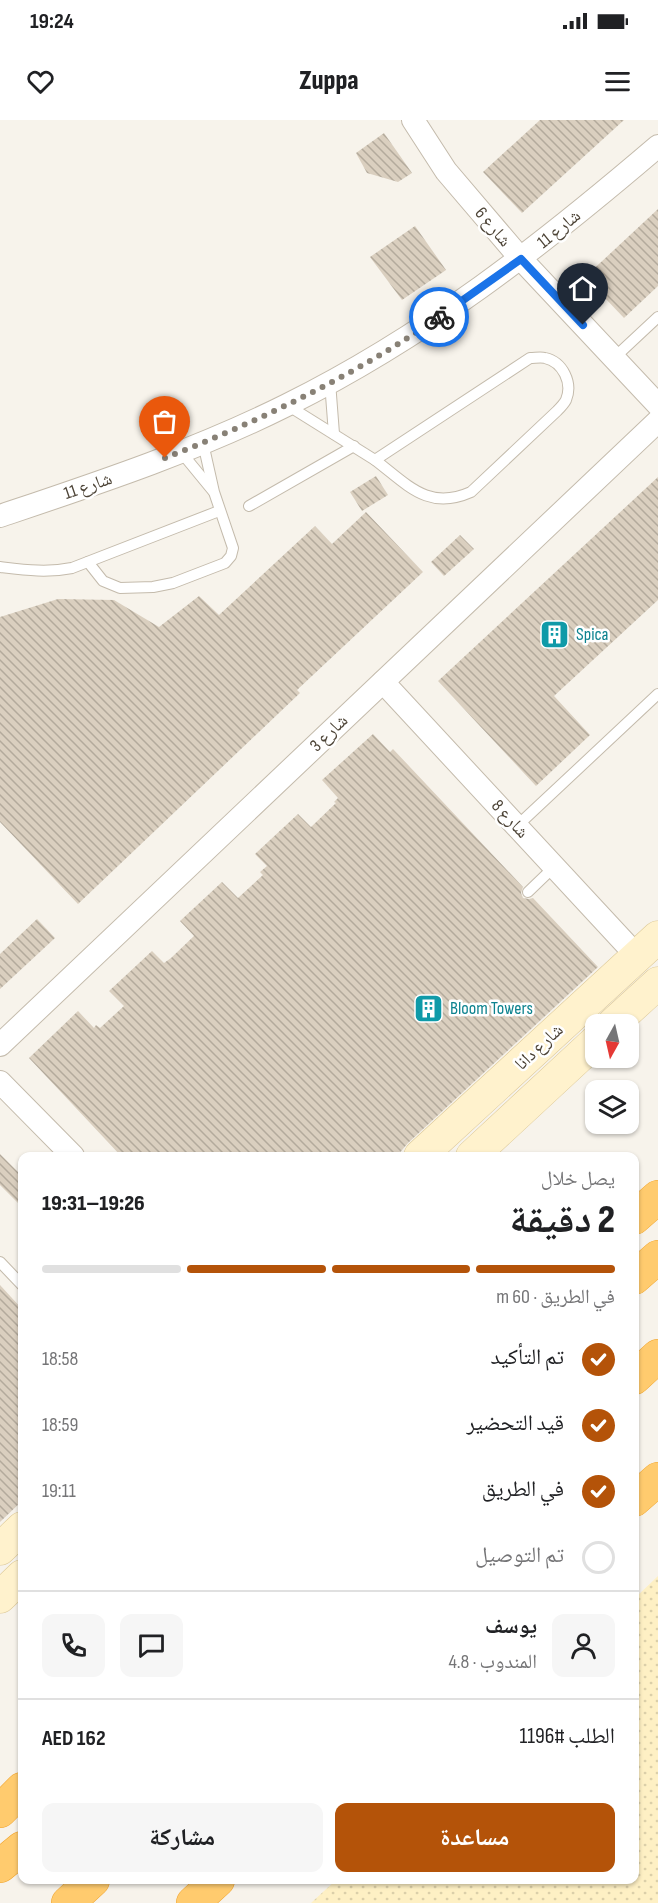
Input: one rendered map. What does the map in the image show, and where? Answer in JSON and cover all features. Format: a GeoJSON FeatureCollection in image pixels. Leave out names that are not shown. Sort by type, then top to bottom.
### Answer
{"type":"FeatureCollection","features":[{"type":"Feature","properties":{"kind":"highway"},"geometry":{"type":"LineString","coordinates":[[639,1214],[658,1197]]}},
{"type":"Feature","properties":{"kind":"highway"},"geometry":{"type":"LineString","coordinates":[[639,1274],[658,1257]]}},
{"type":"Feature","properties":{"kind":"highway"},"geometry":{"type":"LineString","coordinates":[[639,1373],[658,1356]]}},
{"type":"Feature","properties":{"kind":"highway"},"geometry":{"type":"LineString","coordinates":[[639,1496],[658,1479]]}},
{"type":"Feature","properties":{"kind":"highway"},"geometry":{"type":"LineString","coordinates":[[0,1811],[18,1793]]}},
{"type":"Feature","properties":{"kind":"highway"},"geometry":{"type":"LineString","coordinates":[[0,1866],[18,1851]]}},
{"type":"Feature","properties":{"kind":"highway"},"geometry":{"type":"LineString","coordinates":[[68,1903],[89,1884]]}},
{"type":"Feature","properties":{"kind":"highway"},"geometry":{"type":"LineString","coordinates":[[193,1903],[214,1884]]}},
{"type":"Feature","properties":{"kind":"street","name":"شارع 6"},"geometry":{"type":"LineString","coordinates":[[413,120],[446,171],[521,259],[658,405]]}},
{"type":"Feature","properties":{"kind":"street","name":"شارع 11"},"geometry":{"type":"LineString","coordinates":[[0,516],[135,471],[203,443],[287,405],[381,354],[430,323],[521,259],[658,146]]}},
{"type":"Feature","properties":{"kind":"street","name":"شارع 3"},"geometry":{"type":"LineString","coordinates":[[0,1045],[658,421]]}},
{"type":"Feature","properties":{"kind":"street","name":"شارع 8"},"geometry":{"type":"LineString","coordinates":[[382,682],[554,867],[646,949]]}},
{"type":"Feature","properties":{"kind":"street"},"geometry":{"type":"LineString","coordinates":[[646,949],[627,970],[628,977],[638,988],[645,990],[655,986]]}},
{"type":"Feature","properties":{"kind":"street","name":"شارع دانا"},"geometry":{"type":"LineString","coordinates":[[424,1152],[646,949]]}},
{"type":"Feature","properties":{"kind":"street"},"geometry":{"type":"LineString","coordinates":[[624,1014],[655,986]]}},
{"type":"Feature","properties":{"kind":"street","name":"شارع دانا"},"geometry":{"type":"LineString","coordinates":[[476,1152],[585,1051]]}},
{"type":"Feature","properties":{"kind":"street"},"geometry":{"type":"LineString","coordinates":[[0,1082],[70,1152]]}},
{"type":"Feature","properties":{"kind":"street"},"geometry":{"type":"LineString","coordinates":[[0,1549],[18,1532]]}},
{"type":"Feature","properties":{"kind":"street"},"geometry":{"type":"LineString","coordinates":[[0,1597],[18,1580]]}},
{"type":"Feature","properties":{"kind":"lane"},"geometry":{"type":"LineString","coordinates":[[614,358],[658,317]]}},
{"type":"Feature","properties":{"kind":"lane"},"geometry":{"type":"LineString","coordinates":[[287,405],[354,446],[423,495],[439,500],[456,498],[471,492],[557,411],[565,401],[569,387],[566,374],[557,363],[544,358],[530,358],[375,460]]}},
{"type":"Feature","properties":{"kind":"lane"},"geometry":{"type":"LineString","coordinates":[[330,382],[334,434]]}},
{"type":"Feature","properties":{"kind":"lane"},"geometry":{"type":"LineString","coordinates":[[88,562],[103,581],[120,588],[163,585],[225,563],[231,556],[231,539],[219,511],[203,443]]}},
{"type":"Feature","properties":{"kind":"lane"},"geometry":{"type":"LineString","coordinates":[[249,507],[354,446]]}},
{"type":"Feature","properties":{"kind":"lane"},"geometry":{"type":"LineString","coordinates":[[181,452],[214,492]]}},
{"type":"Feature","properties":{"kind":"lane"},"geometry":{"type":"LineString","coordinates":[[0,567],[55,571],[88,562],[219,511]]}},
{"type":"Feature","properties":{"kind":"lane"},"geometry":{"type":"LineString","coordinates":[[517,826],[658,694]]}},
{"type":"Feature","properties":{"kind":"lane"},"geometry":{"type":"LineString","coordinates":[[528,892],[554,867]]}},
{"type":"Feature","properties":{"kind":"lane"},"geometry":{"type":"LineString","coordinates":[[0,1262],[18,1281]]}},
{"type":"Feature","properties":{"kind":"sand"},"geometry":{"type":"Polygon","coordinates":[[[658,1576],[658,1903],[311,1903],[332,1884],[639,1884],[639,1594],[658,1576]]]}},
{"type":"Feature","properties":{"kind":"building"},"geometry":{"type":"Polygon","coordinates":[[[540,120],[624,120],[522,213],[483,172],[540,120]]]}},
{"type":"Feature","properties":{"kind":"building"},"geometry":{"type":"Polygon","coordinates":[[[384,133],[412,173],[398,182],[367,173],[356,153],[384,133]]]}},
{"type":"Feature","properties":{"kind":"building"},"geometry":{"type":"Polygon","coordinates":[[[658,209],[658,286],[624,318],[585,277],[658,209]]]}},
{"type":"Feature","properties":{"kind":"building"},"geometry":{"type":"Polygon","coordinates":[[[415,226],[446,270],[402,300],[370,257],[415,226]]]}},
{"type":"Feature","properties":{"kind":"building"},"geometry":{"type":"Polygon","coordinates":[[[376,476],[388,495],[362,511],[350,492],[376,476]]]}},
{"type":"Feature","properties":{"kind":"building","name":"Spica"},"geometry":{"type":"Polygon","coordinates":[[[658,477],[658,600],[554,696],[590,735],[536,786],[438,681],[658,477]]]}},
{"type":"Feature","properties":{"kind":"building"},"geometry":{"type":"Polygon","coordinates":[[[366,512],[423,572],[297,690],[300,693],[78,904],[0,822],[0,617],[58,599],[114,600],[159,627],[199,596],[219,615],[315,526],[332,544],[366,512]]]}},
{"type":"Feature","properties":{"kind":"building"},"geometry":{"type":"Polygon","coordinates":[[[460,535],[474,549],[444,576],[431,562],[460,535]]]}},
{"type":"Feature","properties":{"kind":"building"},"geometry":{"type":"Polygon","coordinates":[[[373,734],[390,752],[393,749],[523,887],[521,893],[523,898],[533,898],[598,967],[400,1152],[117,1152],[29,1058],[78,1011],[94,1028],[96,1025],[100,1028],[124,1006],[109,991],[152,951],[164,963],[194,936],[180,921],[222,882],[238,898],[263,875],[260,872],[267,866],[255,854],[298,814],[311,827],[336,803],[334,802],[338,798],[322,780],[373,734]]]}},
{"type":"Feature","properties":{"kind":"building"},"geometry":{"type":"Polygon","coordinates":[[[37,919],[55,938],[0,989],[0,954],[37,919]]]}},
{"type":"Feature","properties":{"kind":"building"},"geometry":{"type":"Polygon","coordinates":[[[0,1154],[18,1172],[18,1203],[0,1185],[0,1154]]]}},
{"type":"Feature","properties":{"kind":"building"},"geometry":{"type":"Polygon","coordinates":[[[0,1285],[18,1305],[18,1505],[0,1522],[0,1285]]]}},
{"type":"Feature","properties":{"kind":"way so far"},"geometry":{"type":"LineString","coordinates":[[165,458],[287,405],[381,354],[439,317]]}},
{"type":"Feature","properties":{"kind":"place","name":"Spica"},"geometry":{"type":"Point","coordinates":[555,634]}},
{"type":"Feature","properties":{"kind":"place","name":"Bloom Towers"},"geometry":{"type":"Point","coordinates":[429,1008]}},
{"type":"Feature","properties":{"kind":"route"},"geometry":{"type":"LineString","coordinates":[[439,317],[521,259],[583,325]]}}]}
